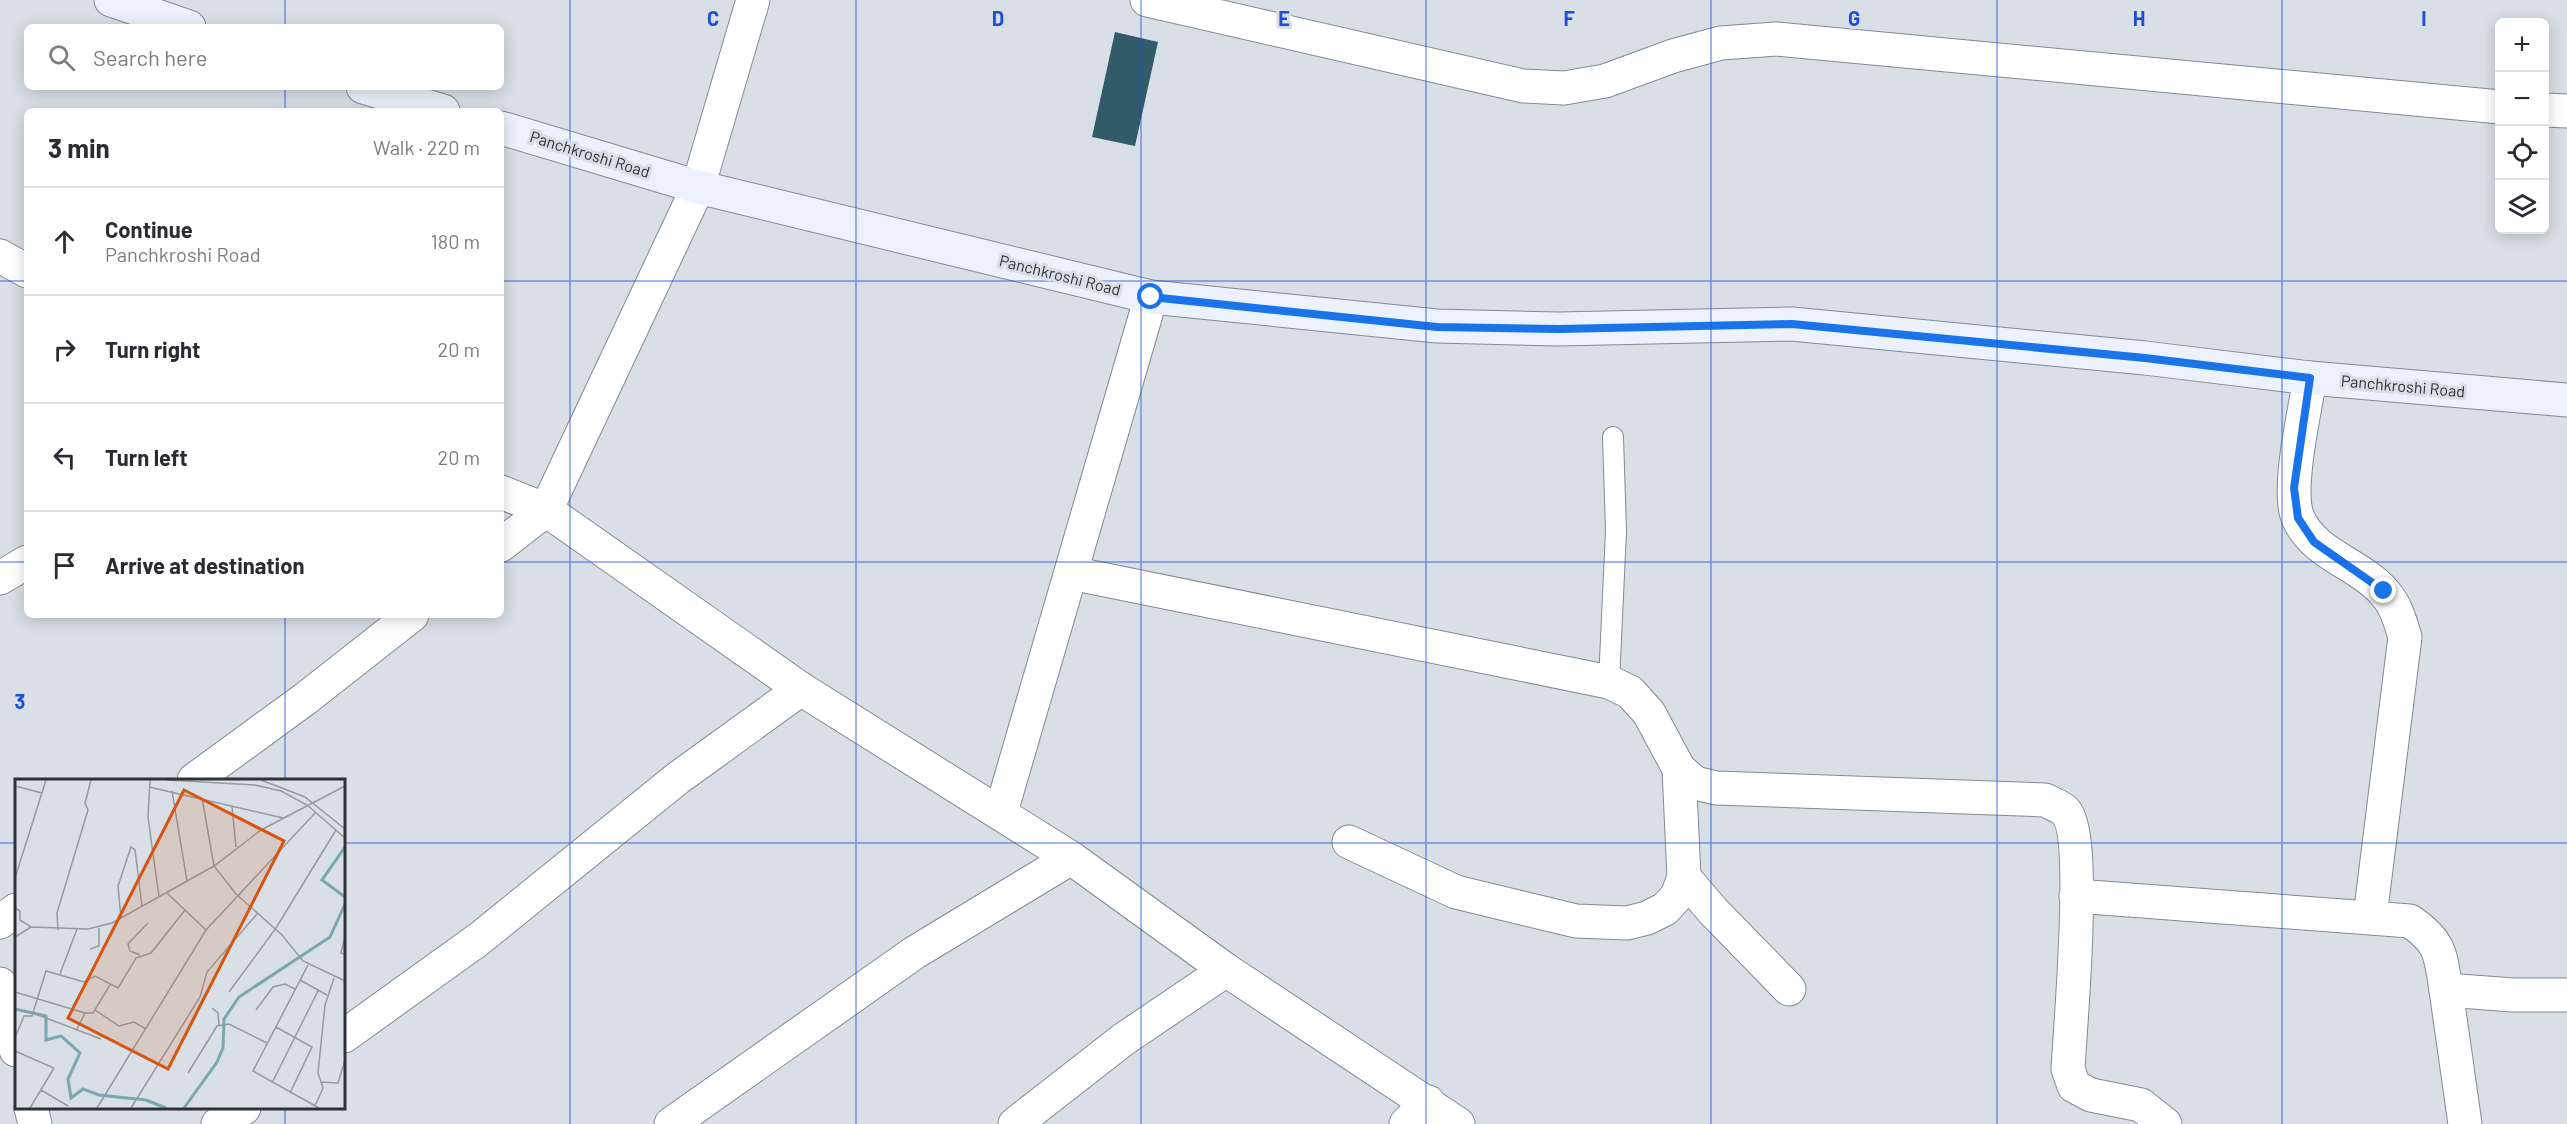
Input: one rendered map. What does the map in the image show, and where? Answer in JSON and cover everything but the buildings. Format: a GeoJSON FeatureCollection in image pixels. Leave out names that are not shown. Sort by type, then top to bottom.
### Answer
{"type":"FeatureCollection","features":[{"type":"Feature","properties":{"kind":"street"},"geometry":{"type":"LineString","coordinates":[[111,0],[180,24]]}},
{"type":"Feature","properties":{"kind":"street"},"geometry":{"type":"LineString","coordinates":[[504,543],[546,510],[698,187],[753,0]]}},
{"type":"Feature","properties":{"kind":"street"},"geometry":{"type":"LineString","coordinates":[[1147,0],[1523,86],[1564,88],[1605,81],[1674,56],[1721,43],[1776,39],[2495,107]]}},
{"type":"Feature","properties":{"kind":"street"},"geometry":{"type":"LineString","coordinates":[[373,90],[433,108]]}},
{"type":"Feature","properties":{"kind":"street"},"geometry":{"type":"LineString","coordinates":[[2549,110],[2567,111]]}},
{"type":"Feature","properties":{"kind":"street","name":"Panchkroshi Road"},"geometry":{"type":"LineString","coordinates":[[504,129],[698,187],[1151,297],[1437,327],[1559,329],[1792,324],[2145,358],[2310,378],[2567,400]]}},
{"type":"Feature","properties":{"kind":"street"},"geometry":{"type":"LineString","coordinates":[[0,256],[24,269]]}},
{"type":"Feature","properties":{"kind":"street"},"geometry":{"type":"LineString","coordinates":[[1001,812],[1151,297]]}},
{"type":"Feature","properties":{"kind":"street"},"geometry":{"type":"LineString","coordinates":[[2310,378],[2294,488],[2298,518],[2314,542],[2384,591],[2397,610],[2405,637],[2370,917]]}},
{"type":"Feature","properties":{"kind":"street"},"geometry":{"type":"LineString","coordinates":[[504,493],[546,510],[801,689],[1001,812],[1071,858],[1417,1113],[1458,1124]]}},
{"type":"Feature","properties":{"kind":"street"},"geometry":{"type":"LineString","coordinates":[[0,578],[24,564]]}},
{"type":"Feature","properties":{"kind":"street"},"geometry":{"type":"LineString","coordinates":[[1071,573],[1609,681],[1630,692],[1649,713],[1679,769],[1695,783],[1716,788],[2045,800],[2066,812],[2074,833],[2076,896],[2068,1069],[2074,1086],[2091,1095],[2141,1105],[2165,1124]]}},
{"type":"Feature","properties":{"kind":"street"},"geometry":{"type":"LineString","coordinates":[[195,779],[305,699],[408,618]]}},
{"type":"Feature","properties":{"kind":"street"},"geometry":{"type":"LineString","coordinates":[[345,1035],[479,939],[678,778],[801,689]]}},
{"type":"Feature","properties":{"kind":"street"},"geometry":{"type":"LineString","coordinates":[[1349,842],[1456,892],[1585,921],[1627,922],[1647,918],[1665,909],[1677,896],[1684,877],[1679,769]]}},
{"type":"Feature","properties":{"kind":"street"},"geometry":{"type":"LineString","coordinates":[[671,1124],[914,953],[1071,858]]}},
{"type":"Feature","properties":{"kind":"street"},"geometry":{"type":"LineString","coordinates":[[1684,877],[1713,911],[1789,989]]}},
{"type":"Feature","properties":{"kind":"street"},"geometry":{"type":"LineString","coordinates":[[2076,896],[2410,921],[2429,934],[2439,950],[2465,1124]]}},
{"type":"Feature","properties":{"kind":"street"},"geometry":{"type":"LineString","coordinates":[[0,922],[15,911]]}},
{"type":"Feature","properties":{"kind":"street"},"geometry":{"type":"LineString","coordinates":[[1015,1124],[1124,1040],[1226,970]]}},
{"type":"Feature","properties":{"kind":"street"},"geometry":{"type":"LineString","coordinates":[[0,984],[15,1046]]}},
{"type":"Feature","properties":{"kind":"street"},"geometry":{"type":"LineString","coordinates":[[2446,990],[2513,995],[2567,995]]}},
{"type":"Feature","properties":{"kind":"street"},"geometry":{"type":"LineString","coordinates":[[31,1109],[35,1124]]}},
{"type":"Feature","properties":{"kind":"street"},"geometry":{"type":"LineString","coordinates":[[218,1124],[241,1109]]}},
{"type":"Feature","properties":{"kind":"lane"},"geometry":{"type":"LineString","coordinates":[[1609,681],[1616,531],[1613,436]]}},
{"type":"Feature","properties":{"kind":"route"},"geometry":{"type":"LineString","coordinates":[[1151,297],[1437,327],[1559,329],[1792,324],[2145,358],[2310,378],[2294,488],[2298,518],[2314,542],[2384,591]]}}]}
